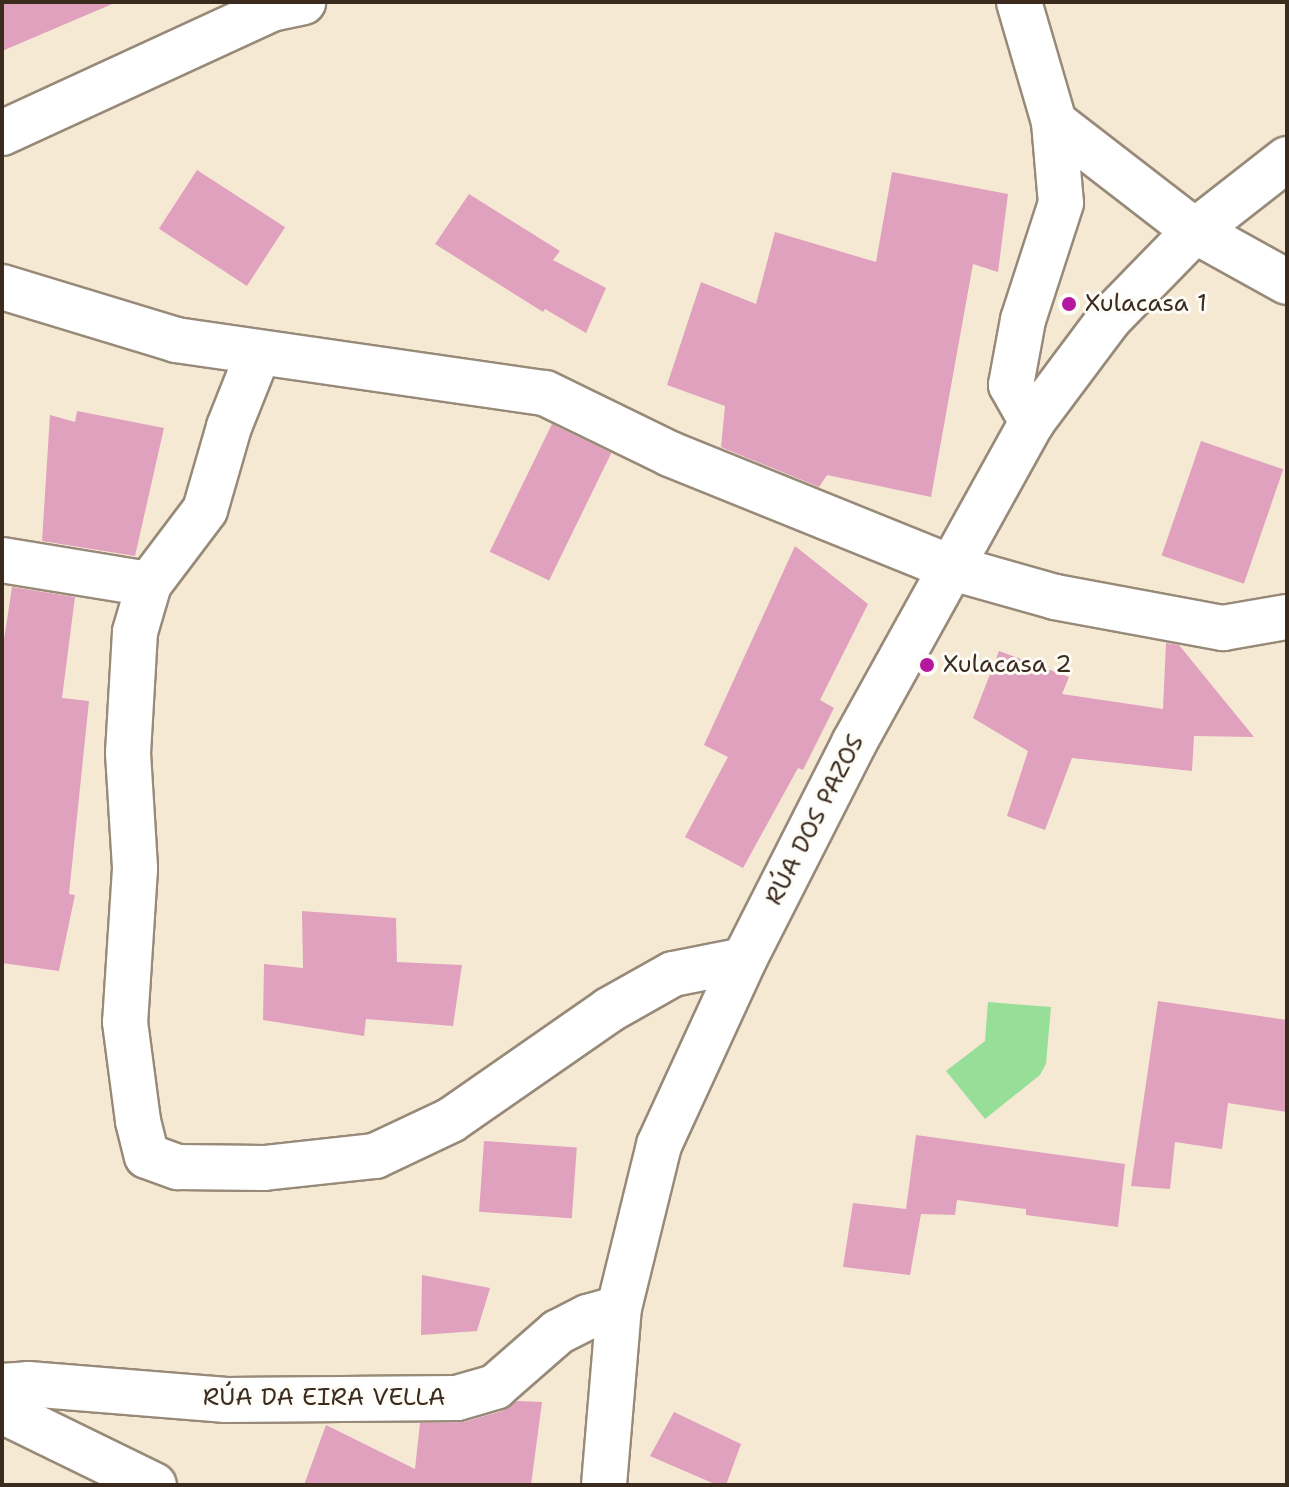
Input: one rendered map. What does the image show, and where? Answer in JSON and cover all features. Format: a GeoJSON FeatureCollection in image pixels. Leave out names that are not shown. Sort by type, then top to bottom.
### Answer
{"type":"FeatureCollection","features":[{"type":"Feature","properties":{"kind":"street"},"geometry":{"type":"LineString","coordinates":[[2,133],[271,9],[303,2]]}},
{"type":"Feature","properties":{"kind":"street"},"geometry":{"type":"LineString","coordinates":[[1019,2],[1054,122],[1061,203],[1023,320],[1011,385],[1032,422]]}},
{"type":"Feature","properties":{"kind":"street"},"geometry":{"type":"LineString","coordinates":[[1054,122],[1195,231],[1287,282]]}},
{"type":"Feature","properties":{"kind":"street","name":"RÚA DOS PAZOS"},"geometry":{"type":"LineString","coordinates":[[604,1485],[619,1308],[659,1145],[744,960],[854,743],[1032,422],[1109,319],[1195,231],[1287,159]]}},
{"type":"Feature","properties":{"kind":"street"},"geometry":{"type":"LineString","coordinates":[[2,287],[176,340],[545,393],[670,454],[949,567],[1055,597],[1223,628],[1287,617]]}},
{"type":"Feature","properties":{"kind":"street"},"geometry":{"type":"LineString","coordinates":[[258,354],[229,427],[205,510],[149,584],[135,632],[128,753],[135,869],[125,1022],[138,1121],[147,1156],[178,1167],[264,1168],[375,1156],[451,1120],[609,1010],[673,974],[744,960]]}},
{"type":"Feature","properties":{"kind":"street"},"geometry":{"type":"LineString","coordinates":[[2,560],[149,584]]}},
{"type":"Feature","properties":{"kind":"street","name":"RÚA DA EIRA VELLA"},"geometry":{"type":"LineString","coordinates":[[2,1386],[28,1384],[226,1400],[457,1398],[495,1387],[558,1332],[588,1317],[619,1308]]}},
{"type":"Feature","properties":{"kind":"street"},"geometry":{"type":"LineString","coordinates":[[2,1411],[154,1485]]}},
{"type":"Feature","properties":{"kind":"green space"},"geometry":{"type":"Polygon","coordinates":[[[988,1002],[1051,1007],[1046,1064],[1040,1075],[985,1119],[946,1071],[985,1041],[988,1002]]]}},
{"type":"Feature","properties":{"kind":"building"},"geometry":{"type":"Polygon","coordinates":[[[2,2],[117,2],[2,51],[2,2]]]}},
{"type":"Feature","properties":{"kind":"building"},"geometry":{"type":"Polygon","coordinates":[[[197,170],[285,227],[247,286],[159,229],[197,170]]]}},
{"type":"Feature","properties":{"kind":"building"},"geometry":{"type":"Polygon","coordinates":[[[892,172],[1008,194],[998,272],[973,264],[931,497],[827,475],[819,487],[728,450],[721,447],[725,406],[667,385],[701,282],[756,304],[775,232],[876,262],[892,172]]]}},
{"type":"Feature","properties":{"kind":"building"},"geometry":{"type":"Polygon","coordinates":[[[469,194],[560,251],[553,260],[606,288],[586,333],[545,309],[543,312],[435,244],[469,194]]]}},
{"type":"Feature","properties":{"kind":"building"},"geometry":{"type":"Polygon","coordinates":[[[77,411],[164,428],[135,556],[42,541],[50,415],[75,422],[77,411]]]}},
{"type":"Feature","properties":{"kind":"building"},"geometry":{"type":"Polygon","coordinates":[[[552,424],[611,453],[549,581],[490,552],[552,424]]]}},
{"type":"Feature","properties":{"kind":"building"},"geometry":{"type":"Polygon","coordinates":[[[1201,441],[1283,469],[1244,584],[1162,555],[1201,441]]]}},
{"type":"Feature","properties":{"kind":"building"},"geometry":{"type":"Polygon","coordinates":[[[795,546],[868,604],[820,700],[834,708],[803,770],[798,768],[743,868],[685,837],[728,757],[704,745],[795,546]]]}},
{"type":"Feature","properties":{"kind":"building"},"geometry":{"type":"Polygon","coordinates":[[[12,587],[75,597],[62,698],[89,701],[69,894],[75,895],[59,971],[2,963],[2,653],[12,587]]]}},
{"type":"Feature","properties":{"kind":"building"},"geometry":{"type":"Polygon","coordinates":[[[1166,643],[1179,645],[1254,737],[1194,736],[1192,771],[1072,758],[1045,830],[1007,816],[1028,751],[973,718],[999,651],[1069,677],[1062,694],[1163,709],[1166,643]]]}},
{"type":"Feature","properties":{"kind":"building"},"geometry":{"type":"Polygon","coordinates":[[[302,911],[396,918],[397,962],[462,965],[453,1026],[366,1019],[364,1036],[263,1020],[264,964],[303,968],[302,911]]]}},
{"type":"Feature","properties":{"kind":"building"},"geometry":{"type":"Polygon","coordinates":[[[1158,1001],[1287,1020],[1287,1112],[1228,1103],[1222,1149],[1175,1142],[1170,1189],[1131,1186],[1158,1001]]]}},
{"type":"Feature","properties":{"kind":"building"},"geometry":{"type":"Polygon","coordinates":[[[916,1135],[1125,1164],[1118,1227],[1026,1215],[1026,1209],[957,1200],[955,1215],[921,1214],[910,1275],[843,1267],[853,1203],[906,1209],[916,1135]]]}},
{"type":"Feature","properties":{"kind":"building"},"geometry":{"type":"Polygon","coordinates":[[[484,1141],[577,1147],[572,1218],[479,1212],[484,1141]]]}},
{"type":"Feature","properties":{"kind":"building"},"geometry":{"type":"Polygon","coordinates":[[[422,1275],[490,1288],[477,1331],[421,1335],[422,1275]]]}},
{"type":"Feature","properties":{"kind":"building"},"geometry":{"type":"Polygon","coordinates":[[[517,1401],[542,1402],[531,1485],[304,1485],[326,1425],[415,1469],[420,1423],[464,1422],[502,1411],[517,1401]]]}},
{"type":"Feature","properties":{"kind":"building"},"geometry":{"type":"Polygon","coordinates":[[[674,1412],[741,1444],[726,1485],[717,1485],[650,1456],[674,1412]]]}},
{"type":"Feature","properties":{"kind":"place","name":"Xulacasa 1"},"geometry":{"type":"Point","coordinates":[1069,304]}},
{"type":"Feature","properties":{"kind":"place","name":"Xulacasa 2"},"geometry":{"type":"Point","coordinates":[927,665]}}]}
